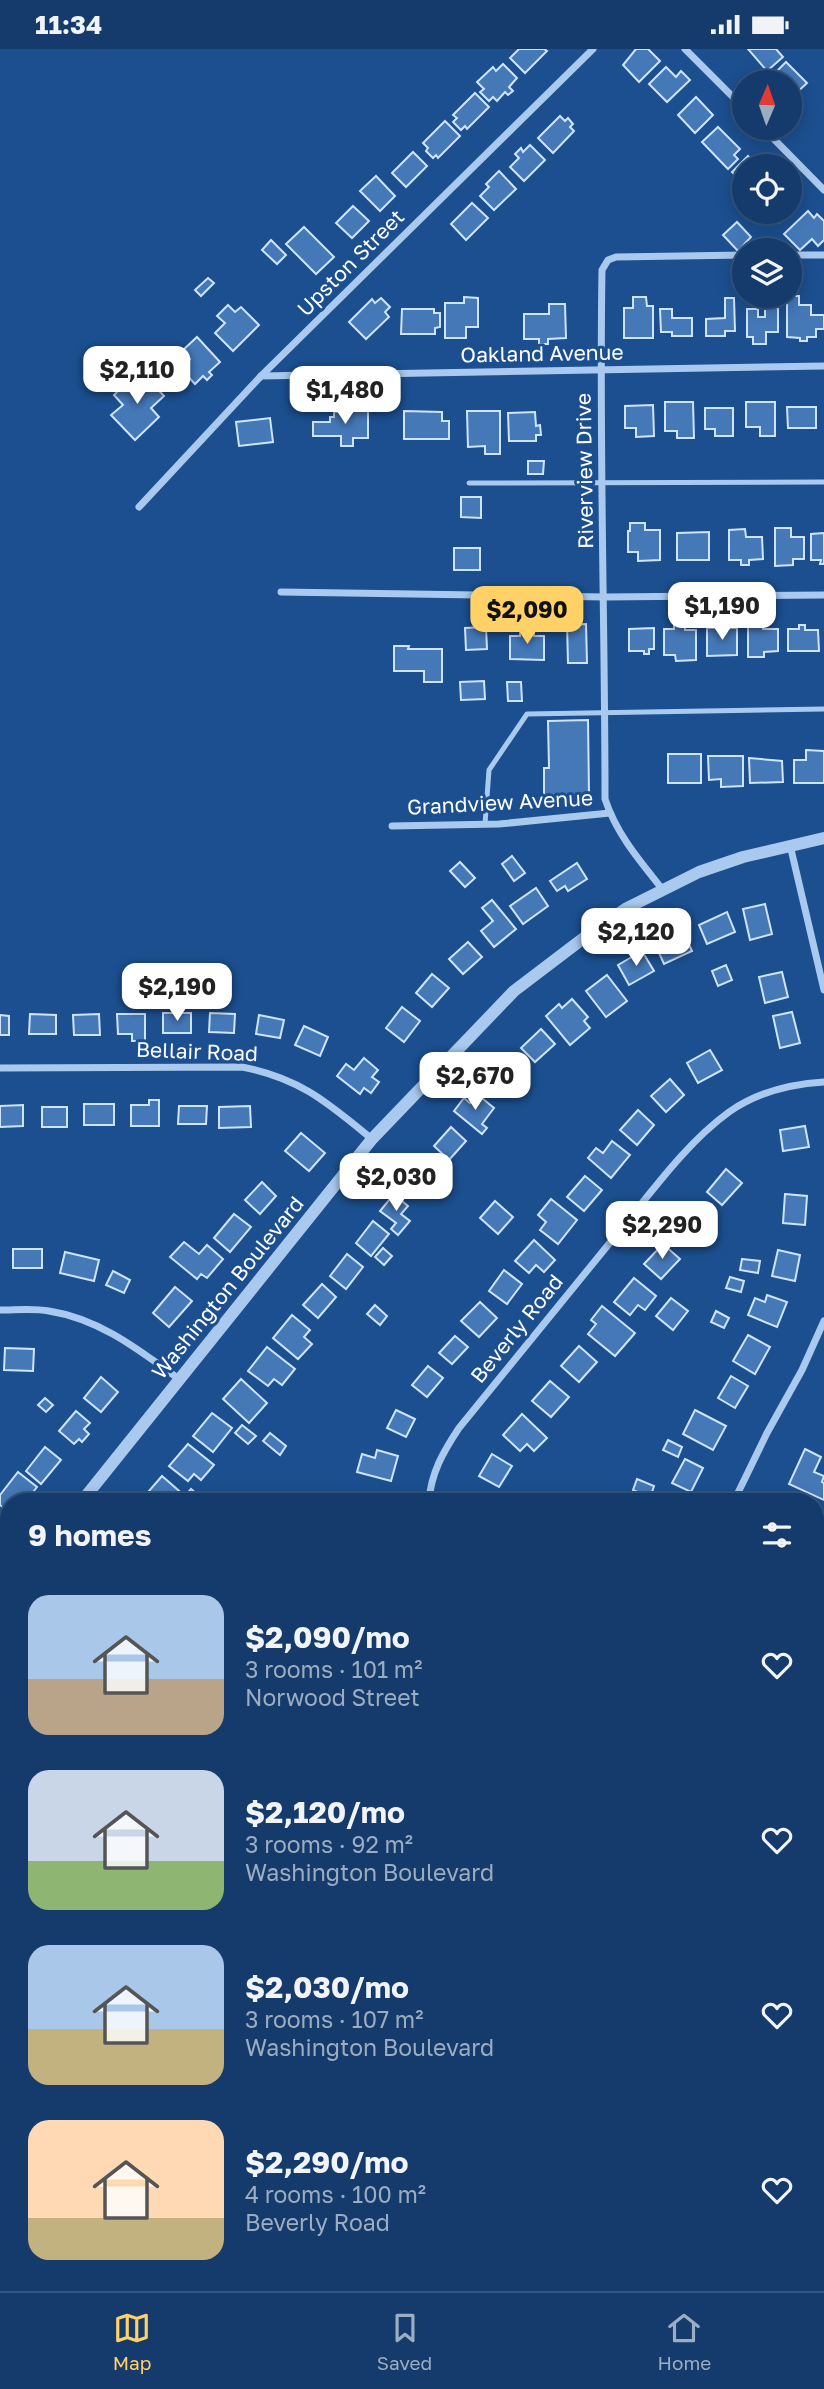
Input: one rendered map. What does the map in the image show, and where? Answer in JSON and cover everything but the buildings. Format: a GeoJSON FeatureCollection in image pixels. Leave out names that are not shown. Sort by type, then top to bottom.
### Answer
{"type":"FeatureCollection","features":[{"type":"Feature","properties":{"kind":"street","name":"Upston Street"},"geometry":{"type":"LineString","coordinates":[[139,507],[261,376],[593,49]]}},
{"type":"Feature","properties":{"kind":"street"},"geometry":{"type":"LineString","coordinates":[[685,49],[732,96]]}},
{"type":"Feature","properties":{"kind":"street"},"geometry":{"type":"LineString","coordinates":[[775,140],[824,190]]}},
{"type":"Feature","properties":{"kind":"street","name":"Riverview Drive"},"geometry":{"type":"LineString","coordinates":[[663,890],[624,841],[605,799],[605,597],[600,370],[602,269],[608,260],[616,257],[732,255]]}},
{"type":"Feature","properties":{"kind":"street"},"geometry":{"type":"LineString","coordinates":[[802,255],[824,255]]}},
{"type":"Feature","properties":{"kind":"street","name":"Oakland Avenue"},"geometry":{"type":"LineString","coordinates":[[261,376],[824,366]]}},
{"type":"Feature","properties":{"kind":"street"},"geometry":{"type":"LineString","coordinates":[[281,592],[605,597],[824,595]]}},
{"type":"Feature","properties":{"kind":"street","name":"Grandview Avenue"},"geometry":{"type":"LineString","coordinates":[[392,826],[569,819],[610,813]]}},
{"type":"Feature","properties":{"kind":"street","name":"Washington Boulevard"},"geometry":{"type":"LineString","coordinates":[[88,1493],[372,1139],[514,991],[627,908],[699,872],[743,857],[824,838]]}},
{"type":"Feature","properties":{"kind":"street"},"geometry":{"type":"LineString","coordinates":[[790,845],[824,990]]}},
{"type":"Feature","properties":{"kind":"street","name":"Bellair Road"},"geometry":{"type":"LineString","coordinates":[[0,1068],[242,1067],[270,1073],[298,1085],[326,1102],[372,1139]]}},
{"type":"Feature","properties":{"kind":"street","name":"Beverly Road"},"geometry":{"type":"LineString","coordinates":[[430,1493],[439,1458],[459,1428],[659,1184],[705,1133],[729,1112],[749,1100],[773,1090],[824,1082]]}},
{"type":"Feature","properties":{"kind":"street"},"geometry":{"type":"LineString","coordinates":[[0,1310],[46,1310],[79,1318],[110,1331],[179,1379]]}},
{"type":"Feature","properties":{"kind":"street"},"geometry":{"type":"LineString","coordinates":[[738,1493],[802,1370],[824,1321]]}},
{"type":"Feature","properties":{"kind":"lane"},"geometry":{"type":"LineString","coordinates":[[469,483],[824,482]]}},
{"type":"Feature","properties":{"kind":"lane"},"geometry":{"type":"LineString","coordinates":[[485,824],[489,770],[527,714],[824,709]]}}]}
